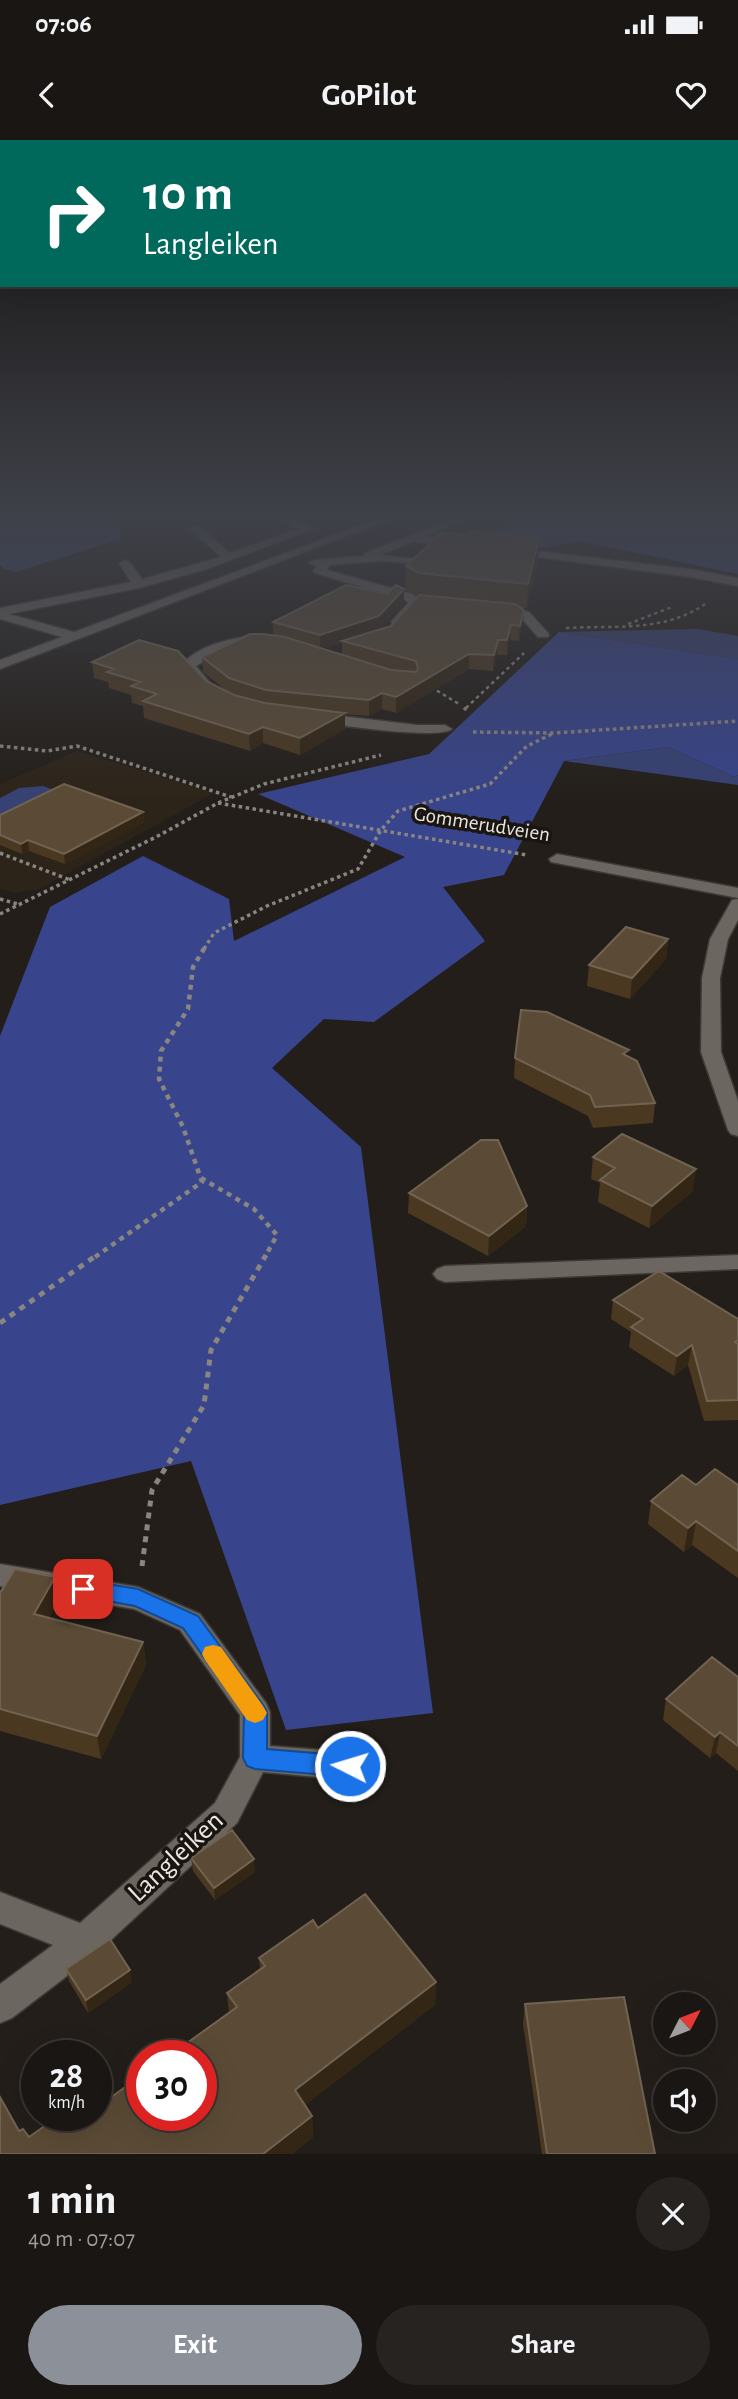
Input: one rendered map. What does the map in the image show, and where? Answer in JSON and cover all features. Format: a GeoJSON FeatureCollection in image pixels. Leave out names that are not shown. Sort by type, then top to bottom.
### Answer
{"type":"FeatureCollection","features":[{"type":"Feature","properties":{"kind":"street"},"geometry":{"type":"LineString","coordinates":[[0,613],[76,637]]}},
{"type":"Feature","properties":{"kind":"street"},"geometry":{"type":"LineString","coordinates":[[0,665],[140,613]]}},
{"type":"Feature","properties":{"kind":"street"},"geometry":{"type":"LineString","coordinates":[[388,632],[410,613]]}},
{"type":"Feature","properties":{"kind":"street"},"geometry":{"type":"LineString","coordinates":[[514,613],[525,615],[543,635]]}},
{"type":"Feature","properties":{"kind":"street"},"geometry":{"type":"LineString","coordinates":[[214,692],[197,678],[188,665],[199,656],[229,643],[256,639],[270,641]]}},
{"type":"Feature","properties":{"kind":"street"},"geometry":{"type":"LineString","coordinates":[[299,715],[390,727],[445,729]]}},
{"type":"Feature","properties":{"kind":"street","name":"Gommerudveien"},"geometry":{"type":"LineString","coordinates":[[557,859],[738,893]]}},
{"type":"Feature","properties":{"kind":"street"},"geometry":{"type":"LineString","coordinates":[[738,904],[719,939],[711,978],[711,1052],[738,1130]]}},
{"type":"Feature","properties":{"kind":"street"},"geometry":{"type":"LineString","coordinates":[[445,1274],[738,1262]]}},
{"type":"Feature","properties":{"kind":"street","name":"Langleiken"},"geometry":{"type":"LineString","coordinates":[[0,1575],[138,1598],[190,1622],[255,1712],[255,1758],[226,1813],[85,1941],[0,2006]]}},
{"type":"Feature","properties":{"kind":"street"},"geometry":{"type":"LineString","coordinates":[[255,1758],[350,1766]]}},
{"type":"Feature","properties":{"kind":"street"},"geometry":{"type":"LineString","coordinates":[[0,1908],[85,1941]]}},
{"type":"Feature","properties":{"kind":"path"},"geometry":{"type":"LineString","coordinates":[[627,625],[657,613]]}},
{"type":"Feature","properties":{"kind":"path"},"geometry":{"type":"LineString","coordinates":[[423,685],[436,688],[466,708]]}},
{"type":"Feature","properties":{"kind":"path"},"geometry":{"type":"LineString","coordinates":[[445,729],[475,733],[554,733],[738,721]]}},
{"type":"Feature","properties":{"kind":"path"},"geometry":{"type":"LineString","coordinates":[[0,1323],[202,1182],[183,1127],[159,1079],[160,1051],[188,1009],[193,967],[214,933],[267,906],[358,869],[381,830],[398,811],[490,784],[527,746],[554,733]]}},
{"type":"Feature","properties":{"kind":"path"},"geometry":{"type":"LineString","coordinates":[[0,746],[47,751],[77,747],[232,797]]}},
{"type":"Feature","properties":{"kind":"path","name":"Gommerudveien"},"geometry":{"type":"LineString","coordinates":[[218,803],[557,859]]}},
{"type":"Feature","properties":{"kind":"path"},"geometry":{"type":"LineString","coordinates":[[0,853],[70,881]]}},
{"type":"Feature","properties":{"kind":"path"},"geometry":{"type":"LineString","coordinates":[[0,899],[21,905]]}},
{"type":"Feature","properties":{"kind":"path"},"geometry":{"type":"LineString","coordinates":[[138,1598],[152,1490],[204,1405],[211,1350],[277,1235],[254,1209],[201,1178]]}},
{"type":"Feature","properties":{"kind":"shaded area"},"geometry":{"type":"Polygon","coordinates":[[[698,629],[738,636],[738,659],[559,632],[698,629]]]}},
{"type":"Feature","properties":{"kind":"shaded area"},"geometry":{"type":"Polygon","coordinates":[[[559,632],[738,659],[738,775],[734,777],[668,747],[564,761],[504,875],[443,887],[485,941],[374,1022],[324,1019],[272,1068],[361,1147],[433,1713],[286,1730],[191,1461],[0,1505],[0,1036],[50,907],[143,856],[229,899],[234,941],[405,857],[258,794],[429,754],[559,632]]]}},
{"type":"Feature","properties":{"kind":"shaded area"},"geometry":{"type":"Polygon","coordinates":[[[668,747],[734,777],[738,775],[738,785],[564,761],[668,747]]]}},
{"type":"Feature","properties":{"kind":"shaded area"},"geometry":{"type":"Polygon","coordinates":[[[77,751],[214,793],[39,889],[15,893],[0,889],[0,784],[77,751]]]}},
{"type":"Feature","properties":{"kind":"shaded area"},"geometry":{"type":"Polygon","coordinates":[[[43,786],[65,794],[0,817],[0,798],[19,788],[43,786]]]}},
{"type":"Feature","properties":{"kind":"building"},"geometry":{"type":"Polygon","coordinates":[[[291,613],[382,613],[320,635],[273,622],[291,613]]]}},
{"type":"Feature","properties":{"kind":"building"},"geometry":{"type":"Polygon","coordinates":[[[403,613],[523,613],[520,626],[511,625],[507,640],[498,640],[494,655],[469,654],[396,697],[382,693],[369,700],[266,690],[229,678],[202,657],[250,634],[263,634],[285,637],[391,670],[416,672],[416,661],[342,641],[391,626],[403,613]]]}},
{"type":"Feature","properties":{"kind":"building"},"geometry":{"type":"Polygon","coordinates":[[[139,640],[178,651],[206,681],[234,695],[265,703],[345,713],[300,738],[263,727],[249,734],[143,701],[157,694],[131,686],[140,682],[107,672],[114,669],[92,662],[139,640]]]}},
{"type":"Feature","properties":{"kind":"building"},"geometry":{"type":"Polygon","coordinates":[[[64,784],[143,812],[64,854],[28,840],[21,844],[0,835],[0,815],[64,784]]]}},
{"type":"Feature","properties":{"kind":"building"},"geometry":{"type":"Polygon","coordinates":[[[626,927],[668,939],[632,978],[589,965],[626,927]]]}},
{"type":"Feature","properties":{"kind":"building"},"geometry":{"type":"Polygon","coordinates":[[[521,1010],[547,1012],[629,1050],[623,1054],[637,1061],[655,1103],[595,1107],[590,1095],[515,1058],[521,1010]]]}},
{"type":"Feature","properties":{"kind":"building"},"geometry":{"type":"Polygon","coordinates":[[[622,1134],[696,1169],[652,1206],[600,1180],[615,1168],[593,1157],[622,1134]]]}},
{"type":"Feature","properties":{"kind":"building"},"geometry":{"type":"Polygon","coordinates":[[[481,1140],[498,1140],[527,1206],[489,1236],[409,1193],[481,1140]]]}},
{"type":"Feature","properties":{"kind":"building"},"geometry":{"type":"Polygon","coordinates":[[[659,1271],[738,1319],[738,1340],[735,1342],[738,1344],[738,1400],[707,1401],[692,1345],[677,1356],[631,1327],[643,1319],[613,1300],[659,1271]]]}},
{"type":"Feature","properties":{"kind":"building"},"geometry":{"type":"Polygon","coordinates":[[[715,1469],[738,1485],[738,1551],[696,1521],[688,1528],[651,1501],[682,1475],[696,1485],[715,1469]]]}},
{"type":"Feature","properties":{"kind":"building"},"geometry":{"type":"Polygon","coordinates":[[[15,1569],[55,1577],[34,1614],[143,1642],[97,1736],[0,1709],[0,1593],[15,1569]]]}},
{"type":"Feature","properties":{"kind":"building"},"geometry":{"type":"Polygon","coordinates":[[[712,1657],[738,1677],[738,1746],[720,1732],[715,1737],[666,1699],[712,1657]]]}},
{"type":"Feature","properties":{"kind":"building"},"geometry":{"type":"Polygon","coordinates":[[[232,1830],[254,1859],[214,1888],[191,1858],[232,1830]]]}},
{"type":"Feature","properties":{"kind":"building"},"geometry":{"type":"Polygon","coordinates":[[[365,1894],[436,1982],[295,2090],[312,2116],[263,2154],[0,2154],[0,2097],[19,2131],[24,2131],[29,2137],[38,2131],[112,2131],[112,2097],[126,2086],[126,2131],[217,2131],[217,2040],[191,2040],[237,2007],[227,1993],[265,1966],[259,1958],[313,1920],[318,1928],[365,1894]]]}},
{"type":"Feature","properties":{"kind":"building"},"geometry":{"type":"Polygon","coordinates":[[[110,1939],[130,1970],[86,2000],[66,1969],[110,1939]]]}},
{"type":"Feature","properties":{"kind":"building"},"geometry":{"type":"Polygon","coordinates":[[[624,1997],[655,2154],[547,2154],[525,2004],[624,1997]]]}},
{"type":"Feature","properties":{"kind":"slow traffic"},"geometry":{"type":"LineString","coordinates":[[213,1654],[255,1713]]}},
{"type":"Feature","properties":{"kind":"route"},"geometry":{"type":"LineString","coordinates":[[83,1589],[138,1598],[190,1622],[255,1712],[255,1758],[350,1766]]}}]}
